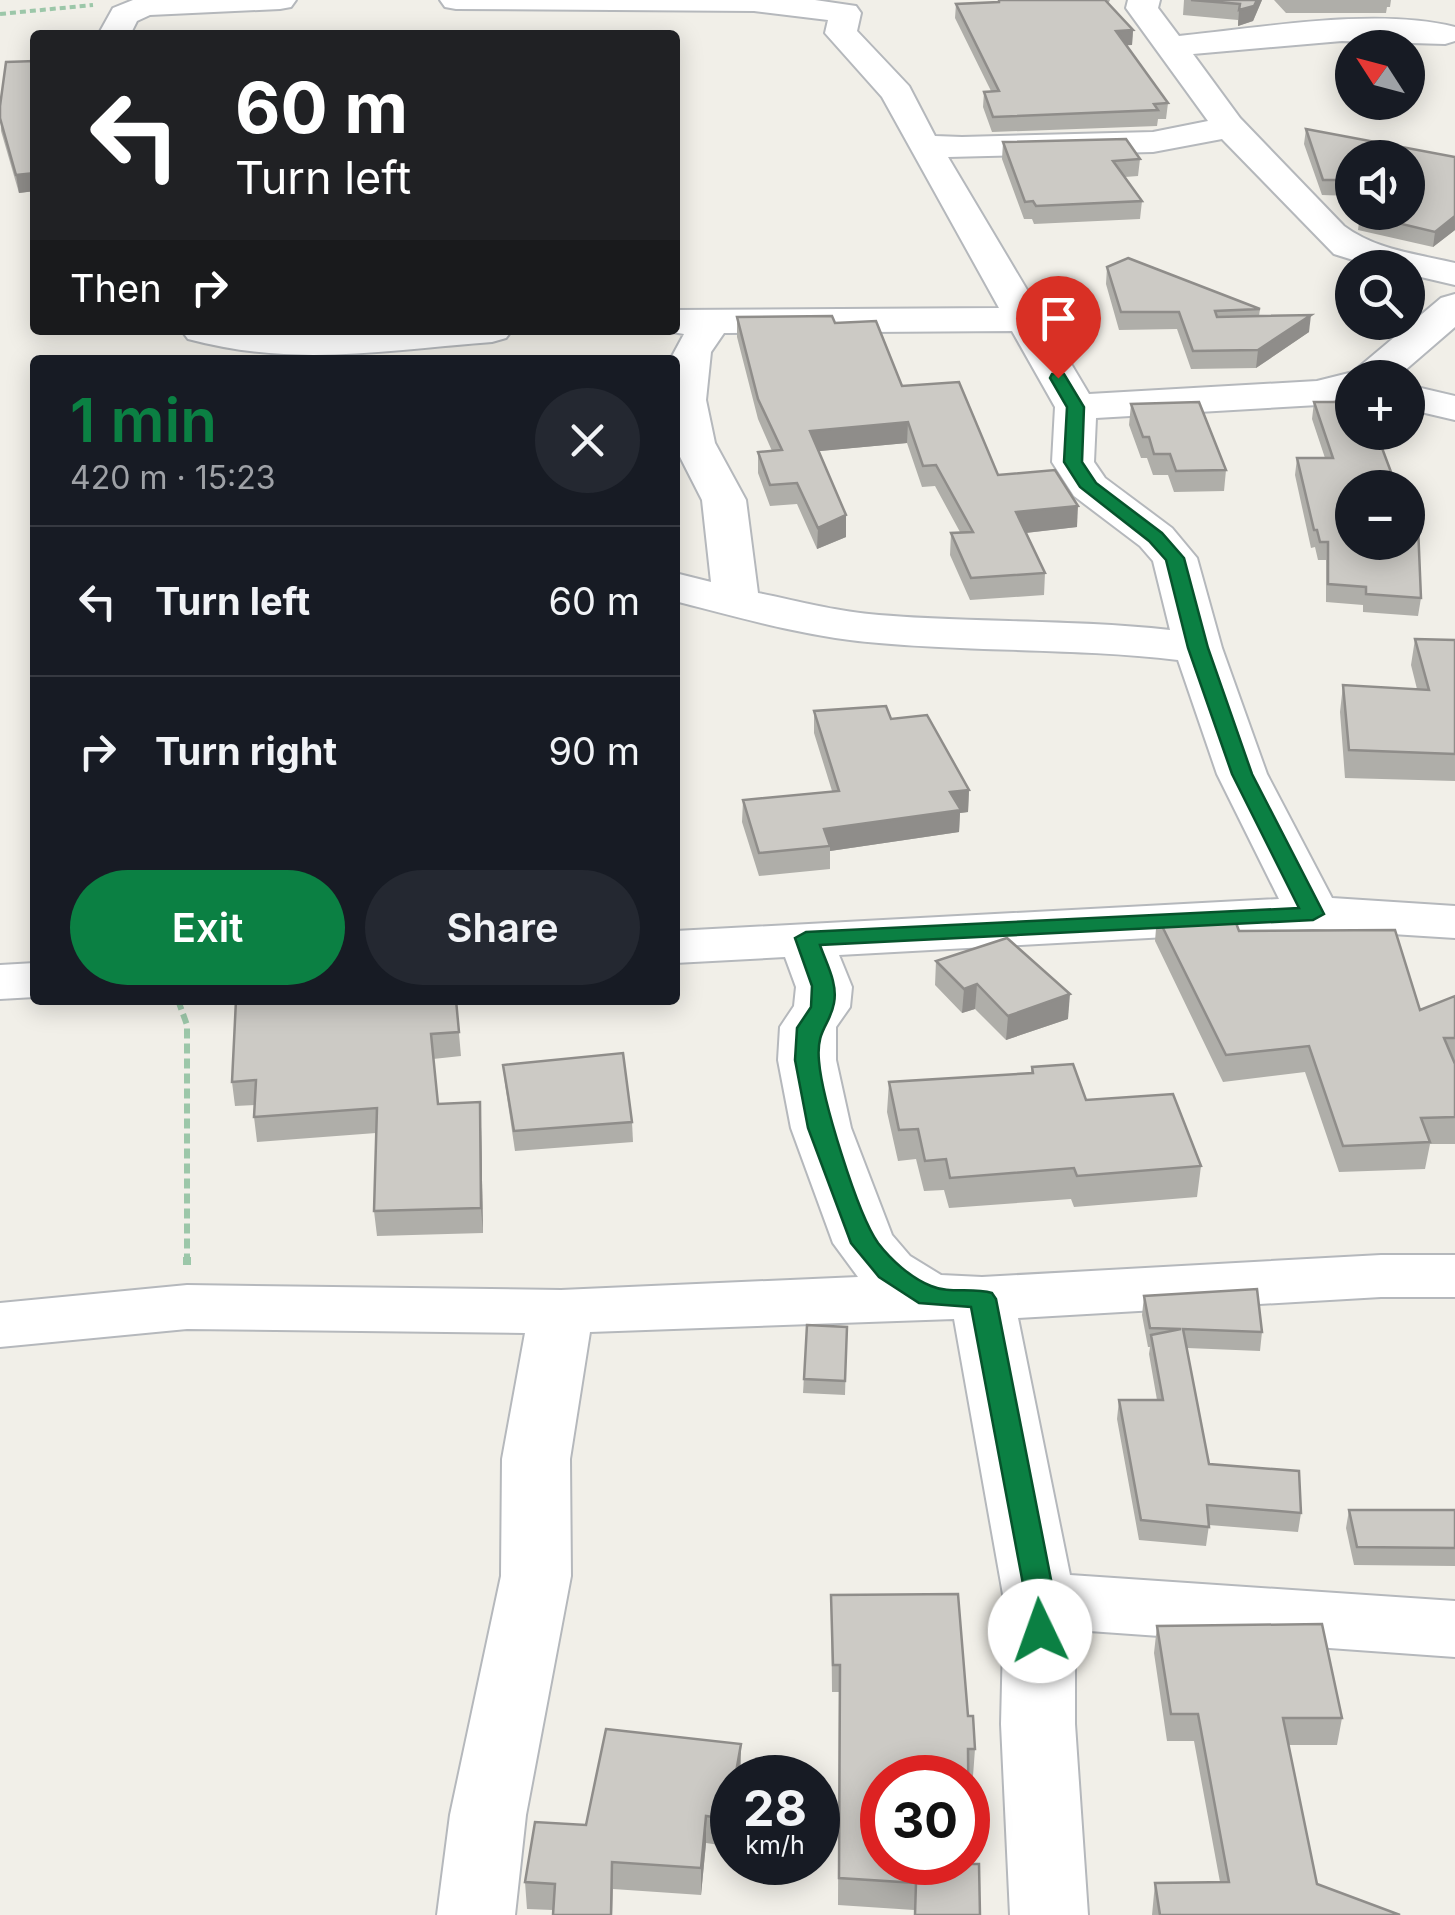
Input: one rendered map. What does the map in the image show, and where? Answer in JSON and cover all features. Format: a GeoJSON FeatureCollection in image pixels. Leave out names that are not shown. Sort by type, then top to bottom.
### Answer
{"type":"FeatureCollection","features":[{"type":"Feature","properties":{"kind":"street"},"geometry":{"type":"LineString","coordinates":[[116,30],[124,15],[145,6],[280,0]]}},
{"type":"Feature","properties":{"kind":"street"},"geometry":{"type":"LineString","coordinates":[[456,0],[851,6],[842,33],[847,43],[897,94],[929,156],[1076,407],[1073,462],[1089,487],[1156,537],[1175,558],[1198,648],[1242,774],[1313,914]]}},
{"type":"Feature","properties":{"kind":"street"},"geometry":{"type":"LineString","coordinates":[[1144,0],[1142,8],[1240,138],[1331,234],[1347,246],[1455,274]]}},
{"type":"Feature","properties":{"kind":"street"},"geometry":{"type":"LineString","coordinates":[[1170,47],[1307,34],[1449,28]]}},
{"type":"Feature","properties":{"kind":"street"},"geometry":{"type":"LineString","coordinates":[[929,156],[1240,138]]}},
{"type":"Feature","properties":{"kind":"street"},"geometry":{"type":"LineString","coordinates":[[1410,360],[1455,306]]}},
{"type":"Feature","properties":{"kind":"street"},"geometry":{"type":"LineString","coordinates":[[736,603],[724,500],[694,443],[685,400],[693,322],[1023,319]]}},
{"type":"Feature","properties":{"kind":"street"},"geometry":{"type":"LineString","coordinates":[[213,335],[234,342],[290,345],[425,335]]}},
{"type":"Feature","properties":{"kind":"street"},"geometry":{"type":"LineString","coordinates":[[1076,407],[1335,392]]}},
{"type":"Feature","properties":{"kind":"street"},"geometry":{"type":"LineString","coordinates":[[680,589],[874,629],[980,636],[1099,636],[1198,648]]}},
{"type":"Feature","properties":{"kind":"street"},"geometry":{"type":"LineString","coordinates":[[680,947],[1313,914],[1455,922]]}},
{"type":"Feature","properties":{"kind":"street"},"geometry":{"type":"LineString","coordinates":[[806,938],[824,986],[822,1007],[808,1028],[807,1060],[821,1128],[864,1243],[888,1271],[955,1298]]}},
{"type":"Feature","properties":{"kind":"street"},"geometry":{"type":"LineString","coordinates":[[0,982],[30,980]]}},
{"type":"Feature","properties":{"kind":"street"},"geometry":{"type":"LineString","coordinates":[[0,1325],[187,1307],[561,1312],[1455,1276]]}},
{"type":"Feature","properties":{"kind":"street"},"geometry":{"type":"LineString","coordinates":[[955,1298],[1040,1600],[1038,1724],[1049,1915]]}},
{"type":"Feature","properties":{"kind":"street"},"geometry":{"type":"LineString","coordinates":[[476,1915],[488,1815],[536,1576],[536,1459],[561,1312]]}},
{"type":"Feature","properties":{"kind":"street"},"geometry":{"type":"LineString","coordinates":[[1040,1600],[1455,1629]]}},
{"type":"Feature","properties":{"kind":"path"},"geometry":{"type":"LineString","coordinates":[[0,14],[37,13],[86,4],[145,6]]}},
{"type":"Feature","properties":{"kind":"path"},"geometry":{"type":"LineString","coordinates":[[180,1005],[187,1025],[187,1307]]}},
{"type":"Feature","properties":{"kind":"building"},"geometry":{"type":"Polygon","coordinates":[[[1105,0],[1133,30],[1116,31],[1168,103],[1154,104],[1158,110],[993,117],[984,92],[999,91],[956,4],[1105,0]]]}},
{"type":"Feature","properties":{"kind":"building"},"geometry":{"type":"Polygon","coordinates":[[[1191,0],[1257,0],[1254,6],[1239,10],[1240,4],[1191,0]]]}},
{"type":"Feature","properties":{"kind":"building"},"geometry":{"type":"Polygon","coordinates":[[[30,61],[30,174],[16,175],[0,118],[6,62],[30,61]]]}},
{"type":"Feature","properties":{"kind":"building"},"geometry":{"type":"Polygon","coordinates":[[[1306,129],[1365,140],[1335,140],[1335,180],[1323,180],[1306,129]]]}},
{"type":"Feature","properties":{"kind":"building"},"geometry":{"type":"Polygon","coordinates":[[[1126,139],[1140,159],[1113,161],[1142,201],[1036,206],[1033,201],[1025,202],[1003,142],[1126,139]]]}},
{"type":"Feature","properties":{"kind":"building"},"geometry":{"type":"Polygon","coordinates":[[[1425,151],[1455,157],[1455,216],[1435,232],[1425,230],[1425,151]]]}},
{"type":"Feature","properties":{"kind":"building"},"geometry":{"type":"Polygon","coordinates":[[[1128,258],[1260,309],[1215,311],[1217,317],[1311,315],[1258,350],[1193,351],[1179,312],[1121,312],[1107,267],[1128,258]]]}},
{"type":"Feature","properties":{"kind":"building"},"geometry":{"type":"Polygon","coordinates":[[[832,316],[835,323],[876,321],[902,386],[959,382],[998,475],[1055,470],[1078,506],[1016,512],[1045,573],[971,578],[951,533],[973,532],[936,465],[923,466],[908,422],[810,431],[846,515],[818,528],[797,483],[770,485],[758,452],[782,450],[758,399],[737,317],[832,316]]]}},
{"type":"Feature","properties":{"kind":"building"},"geometry":{"type":"Polygon","coordinates":[[[1199,402],[1226,470],[1176,471],[1170,454],[1154,454],[1131,404],[1199,402]]]}},
{"type":"Feature","properties":{"kind":"building"},"geometry":{"type":"Polygon","coordinates":[[[1314,402],[1335,402],[1335,450],[1383,450],[1390,470],[1335,470],[1335,560],[1419,560],[1421,598],[1366,594],[1366,587],[1328,584],[1328,542],[1320,542],[1314,530],[1297,458],[1333,458],[1314,402]]]}},
{"type":"Feature","properties":{"kind":"building"},"geometry":{"type":"Polygon","coordinates":[[[1415,639],[1455,640],[1455,754],[1349,750],[1343,685],[1429,690],[1415,639]]]}},
{"type":"Feature","properties":{"kind":"building"},"geometry":{"type":"Polygon","coordinates":[[[886,706],[891,719],[927,715],[969,790],[950,792],[961,810],[824,829],[830,846],[759,853],[743,800],[839,791],[814,711],[886,706]]]}},
{"type":"Feature","properties":{"kind":"building"},"geometry":{"type":"Polygon","coordinates":[[[1232,912],[1239,931],[1395,930],[1420,1010],[1455,996],[1455,1038],[1444,1038],[1455,1064],[1455,1117],[1421,1118],[1430,1142],[1343,1146],[1309,1046],[1226,1055],[1157,916],[1232,912]]]}},
{"type":"Feature","properties":{"kind":"building"},"geometry":{"type":"Polygon","coordinates":[[[1007,938],[1070,994],[1008,1016],[977,984],[964,989],[936,961],[1007,938]]]}},
{"type":"Feature","properties":{"kind":"building"},"geometry":{"type":"Polygon","coordinates":[[[236,1005],[456,1005],[459,1032],[431,1034],[438,1104],[480,1102],[481,1208],[374,1211],[377,1108],[254,1117],[256,1080],[232,1082],[236,1005]]]}},
{"type":"Feature","properties":{"kind":"building"},"geometry":{"type":"Polygon","coordinates":[[[623,1053],[632,1122],[514,1131],[503,1065],[623,1053]]]}},
{"type":"Feature","properties":{"kind":"building"},"geometry":{"type":"Polygon","coordinates":[[[1073,1064],[1086,1100],[1173,1094],[1201,1166],[1077,1176],[1074,1168],[950,1178],[946,1159],[925,1161],[918,1129],[899,1130],[889,1082],[1033,1073],[1032,1067],[1073,1064]]]}},
{"type":"Feature","properties":{"kind":"building"},"geometry":{"type":"Polygon","coordinates":[[[1257,1289],[1262,1332],[1183,1329],[1209,1464],[1299,1471],[1301,1513],[1207,1505],[1209,1527],[1141,1520],[1119,1400],[1163,1400],[1151,1335],[1181,1329],[1150,1328],[1144,1296],[1257,1289]]]}},
{"type":"Feature","properties":{"kind":"building"},"geometry":{"type":"Polygon","coordinates":[[[807,1325],[847,1327],[845,1381],[804,1379],[807,1325]]]}},
{"type":"Feature","properties":{"kind":"building"},"geometry":{"type":"Polygon","coordinates":[[[1349,1510],[1455,1510],[1455,1548],[1357,1547],[1349,1510]]]}},
{"type":"Feature","properties":{"kind":"building"},"geometry":{"type":"Polygon","coordinates":[[[958,1594],[968,1716],[973,1716],[975,1749],[968,1749],[968,1755],[860,1755],[860,1879],[840,1878],[840,1665],[833,1665],[831,1595],[958,1594]]]}},
{"type":"Feature","properties":{"kind":"building"},"geometry":{"type":"Polygon","coordinates":[[[1322,1624],[1342,1718],[1283,1718],[1317,1884],[1400,1915],[1160,1915],[1155,1883],[1229,1882],[1198,1714],[1171,1714],[1157,1626],[1322,1624]]]}},
{"type":"Feature","properties":{"kind":"building"},"geometry":{"type":"Polygon","coordinates":[[[606,1729],[741,1744],[739,1755],[710,1755],[710,1817],[706,1816],[701,1868],[612,1862],[611,1915],[553,1915],[555,1884],[525,1882],[535,1822],[586,1825],[606,1729]]]}},
{"type":"Feature","properties":{"kind":"building"},"geometry":{"type":"Polygon","coordinates":[[[916,1885],[979,1885],[980,1915],[915,1915],[916,1885]]]}},
{"type":"Feature","properties":{"kind":"route"},"geometry":{"type":"LineString","coordinates":[[1040,1631],[1040,1600],[982,1299],[928,1296],[888,1271],[864,1243],[821,1128],[807,1060],[808,1028],[822,1007],[824,986],[806,938],[1313,914],[1242,774],[1198,648],[1175,558],[1156,537],[1089,487],[1073,462],[1076,407],[1058,378]]}}]}
